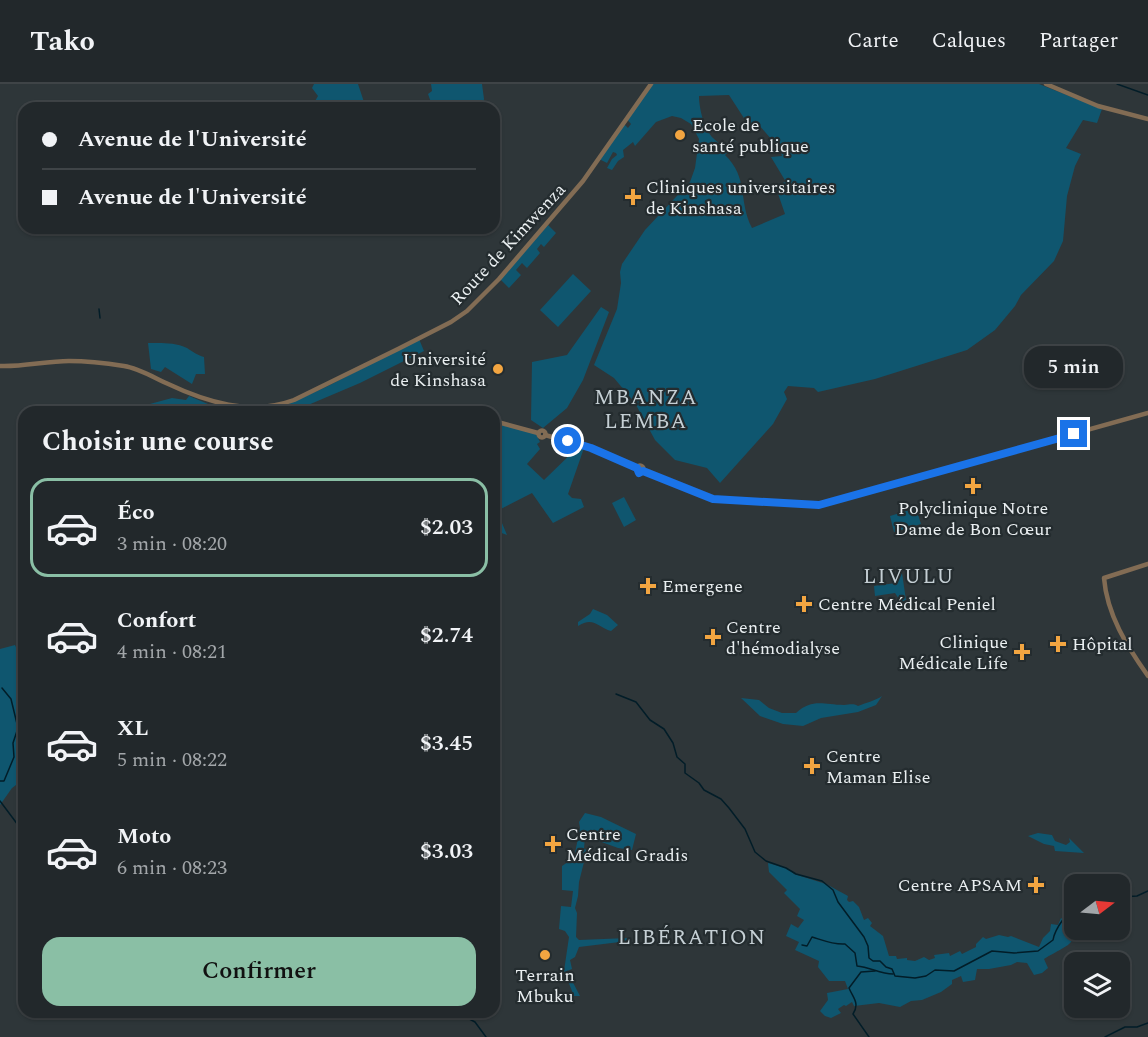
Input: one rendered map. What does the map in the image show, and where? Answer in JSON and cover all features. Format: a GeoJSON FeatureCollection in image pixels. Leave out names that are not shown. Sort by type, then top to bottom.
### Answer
{"type":"FeatureCollection","features":[{"type":"Feature","properties":{"kind":"street","name":"Route de Kimwenza"},"geometry":{"type":"LineString","coordinates":[[267,406],[294,400],[451,322],[467,311],[499,279],[583,181],[651,84]]}},
{"type":"Feature","properties":{"kind":"street"},"geometry":{"type":"LineString","coordinates":[[1046,84],[1098,106],[1148,119]]}},
{"type":"Feature","properties":{"kind":"street","name":"Route de Kimwenza"},"geometry":{"type":"LineString","coordinates":[[0,366],[67,361],[93,362],[131,368],[193,396],[216,403],[247,406]]}},
{"type":"Feature","properties":{"kind":"street"},"geometry":{"type":"LineString","coordinates":[[500,423],[538,433],[543,431],[545,435],[584,446],[637,468],[641,466],[643,471],[713,499],[819,505],[1148,413]]}},
{"type":"Feature","properties":{"kind":"street"},"geometry":{"type":"LineString","coordinates":[[1148,564],[1104,578],[1116,625],[1148,676]]}},
{"type":"Feature","properties":{"kind":"shaded area"},"geometry":{"type":"Polygon","coordinates":[[[314,84],[358,84],[364,102],[314,102],[318,96],[312,88],[314,84]]]}},
{"type":"Feature","properties":{"kind":"shaded area"},"geometry":{"type":"Polygon","coordinates":[[[431,84],[482,84],[484,99],[483,102],[431,102],[428,94],[432,91],[431,84]]]}},
{"type":"Feature","properties":{"kind":"shaded area"},"geometry":{"type":"Polygon","coordinates":[[[653,84],[1039,84],[1102,109],[1097,123],[1083,120],[1066,148],[1081,154],[1075,166],[1067,196],[1063,241],[1054,261],[1021,295],[995,330],[967,350],[875,379],[818,392],[814,388],[788,386],[784,392],[787,399],[773,424],[720,483],[707,468],[675,460],[655,440],[635,403],[614,378],[594,365],[617,309],[622,264],[645,230],[690,182],[695,168],[699,139],[691,124],[672,116],[656,122],[635,146],[633,142],[623,150],[624,157],[612,170],[607,168],[617,155],[616,153],[613,152],[607,163],[599,159],[623,123],[628,128],[631,124],[626,118],[653,84]],[[729,95],[699,96],[701,112],[707,129],[728,152],[725,155],[737,172],[752,228],[785,214],[775,185],[786,182],[771,157],[782,156],[779,148],[758,124],[751,129],[729,95]]]}},
{"type":"Feature","properties":{"kind":"shaded area"},"geometry":{"type":"Polygon","coordinates":[[[548,225],[556,233],[544,247],[541,244],[537,249],[540,253],[527,268],[522,263],[516,270],[521,275],[509,288],[500,279],[548,225]]]}},
{"type":"Feature","properties":{"kind":"shaded area"},"geometry":{"type":"Polygon","coordinates":[[[573,274],[591,291],[558,327],[540,310],[573,274]]]}},
{"type":"Feature","properties":{"kind":"shaded area"},"geometry":{"type":"Polygon","coordinates":[[[601,307],[609,312],[583,380],[567,408],[543,428],[531,420],[532,362],[567,355],[601,307]]]}},
{"type":"Feature","properties":{"kind":"shaded area"},"geometry":{"type":"Polygon","coordinates":[[[419,339],[424,351],[360,383],[306,406],[280,406],[328,386],[419,339]]]}},
{"type":"Feature","properties":{"kind":"shaded area"},"geometry":{"type":"Polygon","coordinates":[[[148,343],[177,345],[204,357],[205,374],[196,374],[192,384],[165,367],[161,372],[151,369],[148,343]]]}},
{"type":"Feature","properties":{"kind":"shaded area"},"geometry":{"type":"Polygon","coordinates":[[[189,396],[208,404],[223,406],[142,406],[172,398],[186,400],[189,396]]]}},
{"type":"Feature","properties":{"kind":"shaded area"},"geometry":{"type":"Polygon","coordinates":[[[500,425],[536,434],[540,442],[537,444],[540,449],[527,464],[544,480],[579,446],[584,448],[568,494],[572,498],[581,499],[584,507],[553,523],[532,493],[500,509],[500,425]]]}},
{"type":"Feature","properties":{"kind":"shaded area"},"geometry":{"type":"Polygon","coordinates":[[[624,497],[636,520],[624,527],[612,503],[624,497]]]}},
{"type":"Feature","properties":{"kind":"shaded area"},"geometry":{"type":"Polygon","coordinates":[[[916,508],[921,524],[894,532],[890,516],[916,508]]]}},
{"type":"Feature","properties":{"kind":"shaded area"},"geometry":{"type":"Polygon","coordinates":[[[500,518],[507,535],[500,532],[500,518]]]}},
{"type":"Feature","properties":{"kind":"shaded area"},"geometry":{"type":"Polygon","coordinates":[[[902,573],[906,600],[901,602],[895,593],[875,596],[874,586],[896,583],[895,574],[902,573]]]}},
{"type":"Feature","properties":{"kind":"shaded area"},"geometry":{"type":"Polygon","coordinates":[[[593,609],[607,615],[618,625],[611,631],[592,622],[578,626],[578,622],[590,614],[593,609]]]}},
{"type":"Feature","properties":{"kind":"shaded area"},"geometry":{"type":"Polygon","coordinates":[[[15,645],[18,652],[18,784],[0,805],[0,649],[15,645]]]}},
{"type":"Feature","properties":{"kind":"shaded area"},"geometry":{"type":"Polygon","coordinates":[[[882,696],[876,705],[858,712],[821,718],[803,726],[783,724],[760,716],[741,698],[759,700],[769,708],[782,713],[796,713],[813,704],[858,706],[882,696]]]}},
{"type":"Feature","properties":{"kind":"shaded area"},"geometry":{"type":"Polygon","coordinates":[[[585,813],[601,817],[636,834],[632,850],[618,848],[585,836],[584,849],[587,850],[575,908],[577,913],[576,937],[579,940],[628,938],[628,941],[579,947],[575,957],[570,960],[572,969],[567,971],[580,996],[574,996],[564,971],[569,937],[565,931],[559,929],[561,906],[571,907],[573,891],[562,890],[562,866],[574,858],[580,828],[579,822],[585,813]]]}},
{"type":"Feature","properties":{"kind":"shaded area"},"geometry":{"type":"Polygon","coordinates":[[[1038,833],[1052,835],[1055,841],[1066,845],[1070,842],[1069,838],[1084,853],[1055,851],[1054,846],[1028,836],[1038,833]]]}},
{"type":"Feature","properties":{"kind":"shaded area"},"geometry":{"type":"Polygon","coordinates":[[[768,863],[826,884],[848,896],[849,902],[853,901],[859,907],[864,920],[868,918],[872,923],[870,926],[883,936],[889,956],[896,956],[897,959],[907,958],[907,960],[915,961],[924,957],[929,960],[935,958],[934,955],[949,953],[950,956],[960,951],[962,954],[976,947],[983,937],[986,939],[999,935],[1011,936],[1039,947],[1043,938],[1050,931],[1051,924],[1058,925],[1061,918],[1064,920],[1064,940],[1072,940],[1044,959],[1048,968],[1042,973],[1034,975],[1027,963],[1017,962],[989,969],[977,969],[975,980],[963,982],[961,976],[952,980],[952,984],[941,992],[922,1000],[911,1001],[900,1007],[879,1003],[854,1006],[852,1002],[838,1009],[841,1013],[831,1018],[820,1011],[828,1000],[827,993],[848,989],[845,981],[829,981],[818,967],[819,961],[795,950],[799,942],[786,936],[791,924],[798,928],[804,920],[797,916],[800,909],[784,893],[787,890],[769,872],[768,863]]]}},
{"type":"Feature","properties":{"kind":"waterway"},"geometry":{"type":"LineString","coordinates":[[1117,84],[1148,95]]}},
{"type":"Feature","properties":{"kind":"waterway"},"geometry":{"type":"LineString","coordinates":[[99,309],[100,318]]}},
{"type":"Feature","properties":{"kind":"waterway"},"geometry":{"type":"LineString","coordinates":[[0,781],[4,781],[14,757],[13,743],[18,728],[11,699],[2,688]]}},
{"type":"Feature","properties":{"kind":"waterway"},"geometry":{"type":"LineString","coordinates":[[616,694],[636,702],[650,720],[664,729],[673,743],[677,757],[685,764],[685,773],[699,783],[704,790],[721,799],[729,808],[745,829],[755,852],[766,861],[796,874],[822,881],[833,890],[838,902],[864,937],[868,946],[869,958],[873,961],[880,961],[892,969],[895,976],[915,978],[926,976],[935,970],[954,971],[992,951],[1014,953],[1038,951],[1053,940],[1064,918]]}},
{"type":"Feature","properties":{"kind":"waterway"},"geometry":{"type":"LineString","coordinates":[[0,801],[18,825]]}},
{"type":"Feature","properties":{"kind":"waterway"},"geometry":{"type":"LineString","coordinates":[[1130,896],[1148,891]]}},
{"type":"Feature","properties":{"kind":"waterway"},"geometry":{"type":"LineString","coordinates":[[802,945],[807,946],[812,937],[845,944],[855,953],[857,966],[893,974]]}},
{"type":"Feature","properties":{"kind":"waterway"},"geometry":{"type":"LineString","coordinates":[[869,1037],[853,1014],[856,1004],[849,988],[861,972],[875,971]]}},
{"type":"Feature","properties":{"kind":"waterway"},"geometry":{"type":"LineString","coordinates":[[467,1018],[475,1022],[486,1037]]}},
{"type":"Feature","properties":{"kind":"waterway"},"geometry":{"type":"LineString","coordinates":[[1105,1037],[1125,1027],[1137,1027],[1148,1023]]}},
{"type":"Feature","properties":{"kind":"place","name":"Ecole de santé publique"},"geometry":{"type":"Point","coordinates":[680,135]}},
{"type":"Feature","properties":{"kind":"place","name":"Cliniques universitaires de Kinshasa"},"geometry":{"type":"Point","coordinates":[633,197]}},
{"type":"Feature","properties":{"kind":"place","name":"Université de Kinshasa"},"geometry":{"type":"Point","coordinates":[498,369]}},
{"type":"Feature","properties":{"kind":"place","name":"Polyclinique Notre Dame de Bon Cœur"},"geometry":{"type":"Point","coordinates":[973,486]}},
{"type":"Feature","properties":{"kind":"place","name":"Emergene"},"geometry":{"type":"Point","coordinates":[648,586]}},
{"type":"Feature","properties":{"kind":"place","name":"Centre Médical Peniel"},"geometry":{"type":"Point","coordinates":[804,604]}},
{"type":"Feature","properties":{"kind":"place","name":"Centre d'hémodialyse"},"geometry":{"type":"Point","coordinates":[713,637]}},
{"type":"Feature","properties":{"kind":"place","name":"Hôpital"},"geometry":{"type":"Point","coordinates":[1058,644]}},
{"type":"Feature","properties":{"kind":"place","name":"Clinique Médicale Life"},"geometry":{"type":"Point","coordinates":[1022,652]}},
{"type":"Feature","properties":{"kind":"place","name":"Centre Maman Elise"},"geometry":{"type":"Point","coordinates":[812,766]}},
{"type":"Feature","properties":{"kind":"place","name":"Centre Médical Gradis"},"geometry":{"type":"Point","coordinates":[553,844]}},
{"type":"Feature","properties":{"kind":"place","name":"Centre APSAM"},"geometry":{"type":"Point","coordinates":[1036,885]}},
{"type":"Feature","properties":{"kind":"place","name":"Terrain Mbuku"},"geometry":{"type":"Point","coordinates":[545,955]}},
{"type":"Feature","properties":{"kind":"district","name":"MBANZA LEMBA"},"geometry":{"type":"Point","coordinates":[646,409]}},
{"type":"Feature","properties":{"kind":"district","name":"LIVULU"},"geometry":{"type":"Point","coordinates":[909,576]}},
{"type":"Feature","properties":{"kind":"district","name":"LIBÉRATION"},"geometry":{"type":"Point","coordinates":[692,937]}},
{"type":"Feature","properties":{"kind":"route"},"geometry":{"type":"LineString","coordinates":[[568,441],[591,448],[637,468],[639,473],[643,471],[713,499],[819,505],[1074,434]]}}]}
